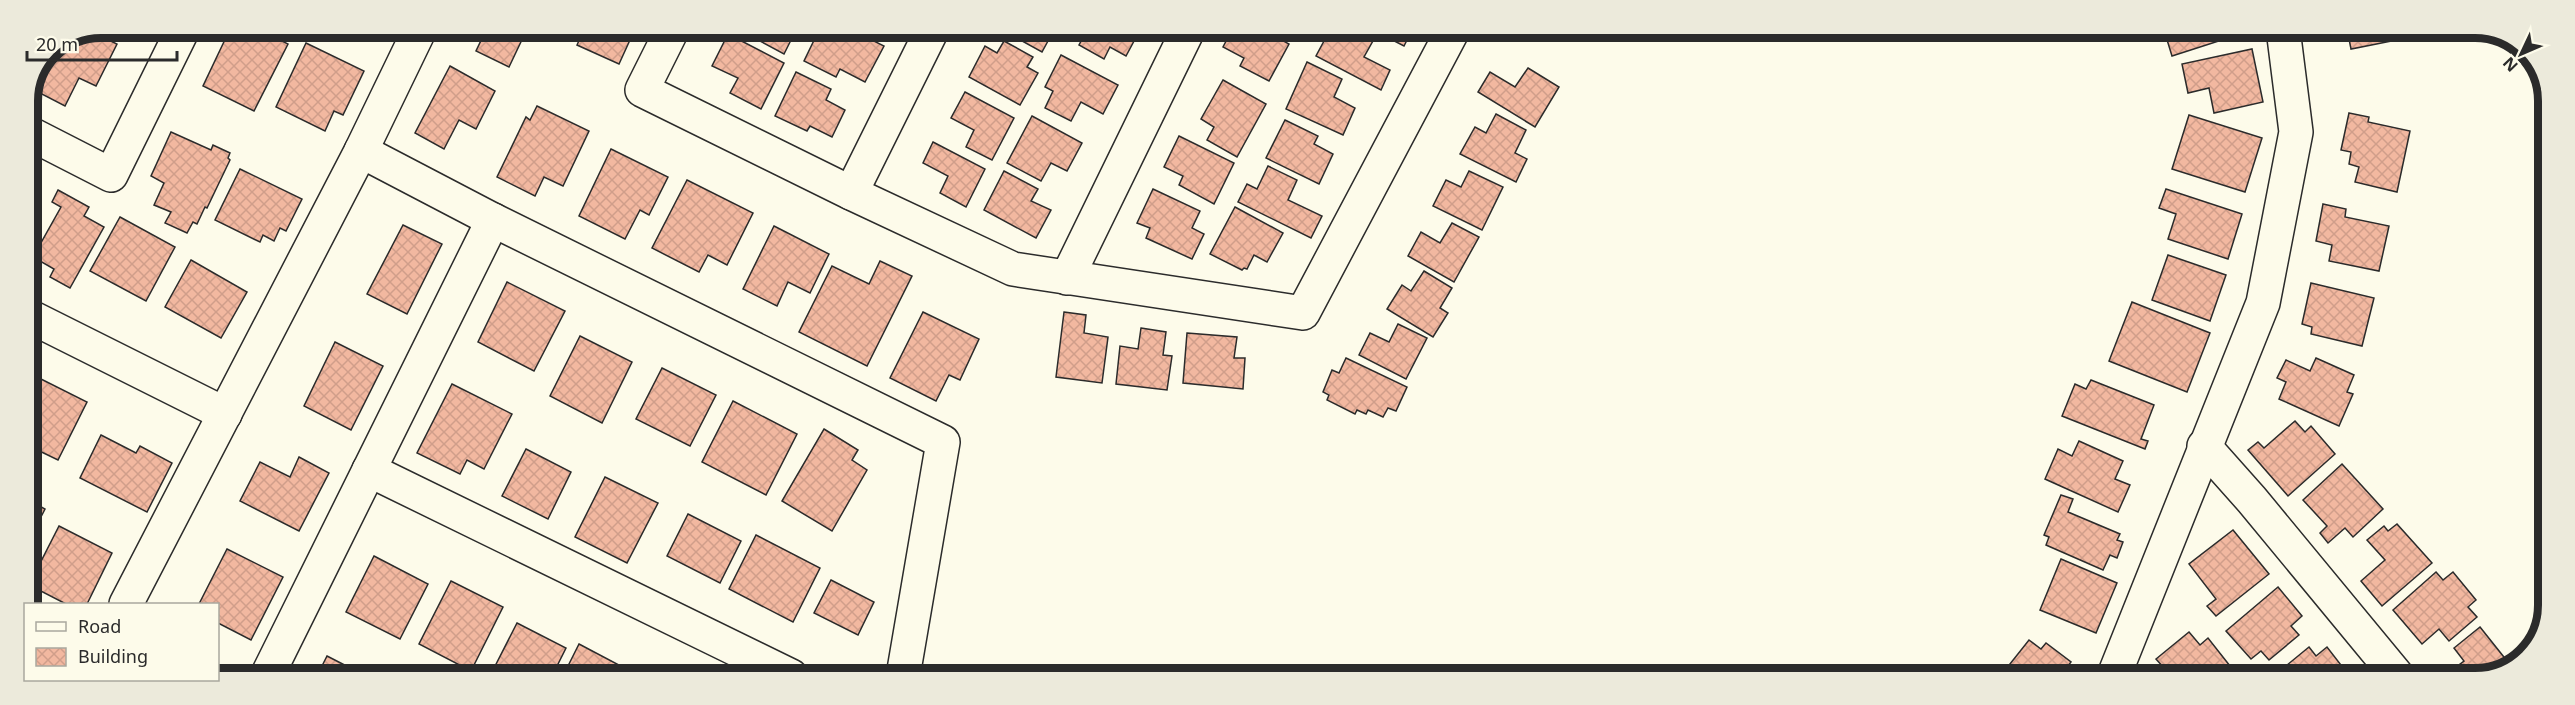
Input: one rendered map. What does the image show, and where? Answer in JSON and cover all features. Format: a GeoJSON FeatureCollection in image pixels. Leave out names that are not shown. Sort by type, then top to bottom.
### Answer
{"type":"FeatureCollection","features":[{"type":"Feature","properties":{"kind":"street"},"geometry":{"type":"LineString","coordinates":[[38,138],[111,175],[179,38]]}},
{"type":"Feature","properties":{"kind":"street"},"geometry":{"type":"LineString","coordinates":[[127,603],[361,151],[415,38]]}},
{"type":"Feature","properties":{"kind":"street"},"geometry":{"type":"LineString","coordinates":[[668,38],[642,90],[851,193],[1013,269],[1303,313],[1449,38]]}},
{"type":"Feature","properties":{"kind":"street"},"geometry":{"type":"LineString","coordinates":[[851,193],[928,38]]}},
{"type":"Feature","properties":{"kind":"street"},"geometry":{"type":"LineString","coordinates":[[1067,278],[1184,38]]}},
{"type":"Feature","properties":{"kind":"street"},"geometry":{"type":"LineString","coordinates":[[2118,668],[2204,446],[2263,303],[2296,132],[2284,38]]}},
{"type":"Feature","properties":{"kind":"street"},"geometry":{"type":"LineString","coordinates":[[361,151],[493,220],[943,442],[904,668]]}},
{"type":"Feature","properties":{"kind":"street"},"geometry":{"type":"LineString","coordinates":[[271,668],[493,220]]}},
{"type":"Feature","properties":{"kind":"street"},"geometry":{"type":"LineString","coordinates":[[38,320],[225,414]]}},
{"type":"Feature","properties":{"kind":"street"},"geometry":{"type":"LineString","coordinates":[[2204,446],[2252,500],[2391,668]]}},
{"type":"Feature","properties":{"kind":"street"},"geometry":{"type":"LineString","coordinates":[[369,470],[775,668]]}},
{"type":"Feature","properties":{"kind":"building"},"geometry":{"type":"Polygon","coordinates":[[[105,38],[117,44],[96,86],[79,78],[65,106],[39,92],[42,76],[48,65],[65,48],[76,42],[105,38]]]}},
{"type":"Feature","properties":{"kind":"building"},"geometry":{"type":"Polygon","coordinates":[[[226,38],[276,38],[288,44],[254,111],[203,86],[226,38]]]}},
{"type":"Feature","properties":{"kind":"building"},"geometry":{"type":"Polygon","coordinates":[[[482,38],[523,38],[509,67],[476,51],[482,38]]]}},
{"type":"Feature","properties":{"kind":"building"},"geometry":{"type":"Polygon","coordinates":[[[580,38],[631,38],[619,64],[577,45],[580,38]]]}},
{"type":"Feature","properties":{"kind":"building"},"geometry":{"type":"Polygon","coordinates":[[[726,38],[736,38],[784,63],[761,109],[730,93],[738,78],[712,66],[726,38]]]}},
{"type":"Feature","properties":{"kind":"building"},"geometry":{"type":"Polygon","coordinates":[[[754,38],[792,38],[784,54],[754,38]]]}},
{"type":"Feature","properties":{"kind":"building"},"geometry":{"type":"Polygon","coordinates":[[[815,38],[868,38],[884,46],[865,82],[840,69],[836,77],[804,61],[815,38]]]}},
{"type":"Feature","properties":{"kind":"building"},"geometry":{"type":"Polygon","coordinates":[[[1017,38],[1050,38],[1042,52],[1017,38]]]}},
{"type":"Feature","properties":{"kind":"building"},"geometry":{"type":"Polygon","coordinates":[[[1083,38],[1136,38],[1126,56],[1110,47],[1104,59],[1079,45],[1083,38]]]}},
{"type":"Feature","properties":{"kind":"building"},"geometry":{"type":"Polygon","coordinates":[[[1228,38],[1278,38],[1289,44],[1269,81],[1240,66],[1244,58],[1223,47],[1228,38]]]}},
{"type":"Feature","properties":{"kind":"building"},"geometry":{"type":"Polygon","coordinates":[[[1326,38],[1372,38],[1374,39],[1364,57],[1390,70],[1381,90],[1316,56],[1326,38]]]}},
{"type":"Feature","properties":{"kind":"building"},"geometry":{"type":"Polygon","coordinates":[[[1388,38],[1408,38],[1404,46],[1388,38]]]}},
{"type":"Feature","properties":{"kind":"building"},"geometry":{"type":"Polygon","coordinates":[[[2166,38],[2228,38],[2172,56],[2166,38]]]}},
{"type":"Feature","properties":{"kind":"building"},"geometry":{"type":"Polygon","coordinates":[[[2349,38],[2407,38],[2351,49],[2349,38]]]}},
{"type":"Feature","properties":{"kind":"building"},"geometry":{"type":"Polygon","coordinates":[[[1004,41],[1033,57],[1027,67],[1038,73],[1020,105],[969,77],[985,46],[997,53],[1004,41]]]}},
{"type":"Feature","properties":{"kind":"building"},"geometry":{"type":"Polygon","coordinates":[[[306,43],[364,71],[343,115],[334,111],[325,131],[276,107],[306,43]]]}},
{"type":"Feature","properties":{"kind":"building"},"geometry":{"type":"Polygon","coordinates":[[[2252,49],[2263,102],[2214,113],[2209,88],[2188,93],[2182,64],[2252,49]]]}},
{"type":"Feature","properties":{"kind":"building"},"geometry":{"type":"Polygon","coordinates":[[[1061,55],[1118,85],[1103,114],[1081,102],[1071,121],[1045,108],[1053,91],[1045,87],[1061,55]]]}},
{"type":"Feature","properties":{"kind":"building"},"geometry":{"type":"Polygon","coordinates":[[[1307,62],[1342,79],[1334,97],[1355,108],[1343,135],[1286,109],[1307,62]]]}},
{"type":"Feature","properties":{"kind":"building"},"geometry":{"type":"Polygon","coordinates":[[[450,66],[495,91],[476,129],[459,120],[444,149],[415,133],[450,66]]]}},
{"type":"Feature","properties":{"kind":"building"},"geometry":{"type":"Polygon","coordinates":[[[1528,68],[1559,87],[1535,127],[1478,92],[1490,72],[1515,87],[1528,68]]]}},
{"type":"Feature","properties":{"kind":"building"},"geometry":{"type":"Polygon","coordinates":[[[796,72],[831,89],[826,100],[845,110],[832,137],[810,126],[807,131],[775,116],[796,72]]]}},
{"type":"Feature","properties":{"kind":"building"},"geometry":{"type":"Polygon","coordinates":[[[1223,80],[1266,104],[1237,157],[1207,140],[1214,127],[1201,119],[1223,80]]]}},
{"type":"Feature","properties":{"kind":"building"},"geometry":{"type":"Polygon","coordinates":[[[965,92],[1014,118],[992,160],[966,147],[974,130],[951,118],[965,92]]]}},
{"type":"Feature","properties":{"kind":"building"},"geometry":{"type":"Polygon","coordinates":[[[537,106],[589,131],[563,186],[544,177],[535,196],[497,177],[526,117],[530,120],[537,106]]]}},
{"type":"Feature","properties":{"kind":"building"},"geometry":{"type":"Polygon","coordinates":[[[2349,113],[2369,117],[2368,122],[2410,131],[2397,192],[2355,182],[2359,167],[2349,164],[2351,152],[2341,150],[2349,113]]]}},
{"type":"Feature","properties":{"kind":"building"},"geometry":{"type":"Polygon","coordinates":[[[1496,114],[1526,130],[1515,153],[1527,159],[1516,182],[1460,154],[1475,127],[1486,133],[1496,114]]]}},
{"type":"Feature","properties":{"kind":"building"},"geometry":{"type":"Polygon","coordinates":[[[2189,115],[2262,138],[2245,192],[2172,169],[2189,115]]]}},
{"type":"Feature","properties":{"kind":"building"},"geometry":{"type":"Polygon","coordinates":[[[1032,116],[1082,143],[1067,171],[1051,163],[1041,181],[1007,163],[1032,116]]]}},
{"type":"Feature","properties":{"kind":"building"},"geometry":{"type":"Polygon","coordinates":[[[1285,120],[1318,136],[1314,144],[1333,154],[1319,184],[1266,158],[1285,120]]]}},
{"type":"Feature","properties":{"kind":"building"},"geometry":{"type":"Polygon","coordinates":[[[171,132],[211,150],[213,145],[230,153],[228,158],[230,160],[207,208],[205,207],[197,224],[193,222],[187,233],[165,223],[171,212],[154,205],[164,183],[151,176],[171,132]]]}},
{"type":"Feature","properties":{"kind":"building"},"geometry":{"type":"Polygon","coordinates":[[[1179,136],[1234,163],[1214,204],[1179,185],[1183,176],[1164,167],[1179,136]]]}},
{"type":"Feature","properties":{"kind":"building"},"geometry":{"type":"Polygon","coordinates":[[[933,142],[985,169],[966,207],[940,193],[948,176],[923,163],[933,142]]]}},
{"type":"Feature","properties":{"kind":"building"},"geometry":{"type":"Polygon","coordinates":[[[611,149],[668,177],[649,215],[640,210],[625,239],[579,216],[611,149]]]}},
{"type":"Feature","properties":{"kind":"building"},"geometry":{"type":"Polygon","coordinates":[[[1268,166],[1297,180],[1288,200],[1322,216],[1311,238],[1238,202],[1247,184],[1257,189],[1268,166]]]}},
{"type":"Feature","properties":{"kind":"building"},"geometry":{"type":"Polygon","coordinates":[[[240,169],[302,199],[286,231],[280,228],[274,241],[263,235],[260,242],[215,220],[240,169]]]}},
{"type":"Feature","properties":{"kind":"building"},"geometry":{"type":"Polygon","coordinates":[[[1004,171],[1038,189],[1031,201],[1051,210],[1036,238],[984,210],[1004,171]]]}},
{"type":"Feature","properties":{"kind":"building"},"geometry":{"type":"Polygon","coordinates":[[[1469,171],[1503,187],[1482,230],[1433,206],[1446,180],[1461,187],[1469,171]]]}},
{"type":"Feature","properties":{"kind":"building"},"geometry":{"type":"Polygon","coordinates":[[[687,180],[753,213],[727,265],[708,255],[699,272],[652,248],[687,180]]]}},
{"type":"Feature","properties":{"kind":"building"},"geometry":{"type":"Polygon","coordinates":[[[1153,189],[1200,211],[1192,228],[1204,234],[1192,259],[1146,238],[1150,228],[1137,223],[1153,189]]]}},
{"type":"Feature","properties":{"kind":"building"},"geometry":{"type":"Polygon","coordinates":[[[2166,189],[2242,214],[2228,259],[2168,239],[2176,214],[2159,208],[2166,189]]]}},
{"type":"Feature","properties":{"kind":"building"},"geometry":{"type":"Polygon","coordinates":[[[58,190],[89,207],[84,216],[104,227],[70,288],[50,277],[54,269],[38,260],[38,248],[61,207],[52,202],[58,190]]]}},
{"type":"Feature","properties":{"kind":"building"},"geometry":{"type":"Polygon","coordinates":[[[2323,204],[2346,209],[2345,217],[2389,226],[2379,271],[2329,261],[2332,245],[2316,241],[2323,204]]]}},
{"type":"Feature","properties":{"kind":"building"},"geometry":{"type":"Polygon","coordinates":[[[1235,207],[1283,233],[1267,262],[1254,255],[1247,269],[1242,270],[1210,254],[1235,207]]]}},
{"type":"Feature","properties":{"kind":"building"},"geometry":{"type":"Polygon","coordinates":[[[120,217],[175,247],[146,301],[90,271],[120,217]]]}},
{"type":"Feature","properties":{"kind":"building"},"geometry":{"type":"Polygon","coordinates":[[[1452,223],[1479,237],[1454,282],[1408,256],[1421,232],[1440,243],[1452,223]]]}},
{"type":"Feature","properties":{"kind":"building"},"geometry":{"type":"Polygon","coordinates":[[[403,225],[442,244],[407,314],[367,294],[403,225]]]}},
{"type":"Feature","properties":{"kind":"building"},"geometry":{"type":"Polygon","coordinates":[[[774,226],[829,254],[810,293],[788,282],[777,306],[743,289],[774,226]]]}},
{"type":"Feature","properties":{"kind":"building"},"geometry":{"type":"Polygon","coordinates":[[[2168,255],[2226,275],[2210,321],[2152,300],[2168,255]]]}},
{"type":"Feature","properties":{"kind":"building"},"geometry":{"type":"Polygon","coordinates":[[[191,260],[247,292],[221,338],[165,307],[191,260]]]}},
{"type":"Feature","properties":{"kind":"building"},"geometry":{"type":"Polygon","coordinates":[[[880,261],[912,276],[867,366],[799,332],[832,266],[869,284],[880,261]]]}},
{"type":"Feature","properties":{"kind":"building"},"geometry":{"type":"Polygon","coordinates":[[[1424,271],[1452,288],[1440,308],[1448,313],[1433,337],[1387,309],[1402,285],[1411,291],[1424,271]]]}},
{"type":"Feature","properties":{"kind":"building"},"geometry":{"type":"Polygon","coordinates":[[[507,282],[565,311],[534,371],[478,342],[507,282]]]}},
{"type":"Feature","properties":{"kind":"building"},"geometry":{"type":"Polygon","coordinates":[[[2311,283],[2374,298],[2362,346],[2311,334],[2312,327],[2302,324],[2311,283]]]}},
{"type":"Feature","properties":{"kind":"building"},"geometry":{"type":"Polygon","coordinates":[[[2132,302],[2210,333],[2187,392],[2109,361],[2132,302]]]}},
{"type":"Feature","properties":{"kind":"building"},"geometry":{"type":"Polygon","coordinates":[[[923,312],[979,339],[960,380],[949,375],[936,401],[890,378],[923,312]]]}},
{"type":"Feature","properties":{"kind":"building"},"geometry":{"type":"Polygon","coordinates":[[[1064,312],[1086,315],[1084,333],[1108,337],[1102,383],[1056,377],[1064,312]]]}},
{"type":"Feature","properties":{"kind":"building"},"geometry":{"type":"Polygon","coordinates":[[[1398,324],[1427,338],[1406,379],[1359,355],[1370,333],[1389,342],[1398,324]]]}},
{"type":"Feature","properties":{"kind":"building"},"geometry":{"type":"Polygon","coordinates":[[[1141,328],[1166,332],[1163,355],[1172,356],[1167,390],[1116,384],[1120,346],[1138,349],[1141,328]]]}},
{"type":"Feature","properties":{"kind":"building"},"geometry":{"type":"Polygon","coordinates":[[[1187,333],[1237,337],[1234,358],[1245,358],[1243,389],[1183,383],[1187,333]]]}},
{"type":"Feature","properties":{"kind":"building"},"geometry":{"type":"Polygon","coordinates":[[[580,336],[632,362],[602,423],[550,396],[580,336]]]}},
{"type":"Feature","properties":{"kind":"building"},"geometry":{"type":"Polygon","coordinates":[[[335,342],[383,366],[351,430],[304,406],[335,342]]]}},
{"type":"Feature","properties":{"kind":"building"},"geometry":{"type":"Polygon","coordinates":[[[1346,358],[1407,387],[1396,411],[1388,408],[1383,417],[1368,410],[1366,414],[1357,410],[1355,414],[1327,400],[1329,395],[1323,392],[1332,370],[1339,373],[1346,358]]]}},
{"type":"Feature","properties":{"kind":"building"},"geometry":{"type":"Polygon","coordinates":[[[2316,358],[2354,375],[2347,392],[2353,394],[2339,426],[2279,399],[2286,382],[2277,378],[2286,360],[2310,371],[2316,358]]]}},
{"type":"Feature","properties":{"kind":"building"},"geometry":{"type":"Polygon","coordinates":[[[662,368],[716,395],[690,446],[636,419],[662,368]]]}},
{"type":"Feature","properties":{"kind":"building"},"geometry":{"type":"Polygon","coordinates":[[[38,378],[87,402],[58,460],[38,450],[38,378]]]}},
{"type":"Feature","properties":{"kind":"building"},"geometry":{"type":"Polygon","coordinates":[[[2091,380],[2154,405],[2141,439],[2148,441],[2145,449],[2062,416],[2075,384],[2086,389],[2091,380]]]}},
{"type":"Feature","properties":{"kind":"building"},"geometry":{"type":"Polygon","coordinates":[[[452,384],[512,414],[484,469],[467,460],[460,474],[417,453],[452,384]]]}},
{"type":"Feature","properties":{"kind":"building"},"geometry":{"type":"Polygon","coordinates":[[[733,401],[797,434],[766,495],[702,462],[733,401]]]}},
{"type":"Feature","properties":{"kind":"building"},"geometry":{"type":"Polygon","coordinates":[[[2295,421],[2305,432],[2311,426],[2335,454],[2288,496],[2248,450],[2258,442],[2264,448],[2295,421]]]}},
{"type":"Feature","properties":{"kind":"building"},"geometry":{"type":"Polygon","coordinates":[[[824,429],[858,450],[852,460],[867,470],[832,531],[782,501],[824,429]]]}},
{"type":"Feature","properties":{"kind":"building"},"geometry":{"type":"Polygon","coordinates":[[[101,435],[136,453],[140,446],[172,463],[147,512],[80,478],[101,435]]]}},
{"type":"Feature","properties":{"kind":"building"},"geometry":{"type":"Polygon","coordinates":[[[2079,441],[2123,461],[2115,479],[2130,485],[2118,512],[2045,479],[2058,449],[2072,456],[2079,441]]]}},
{"type":"Feature","properties":{"kind":"building"},"geometry":{"type":"Polygon","coordinates":[[[526,449],[571,472],[548,519],[502,496],[526,449]]]}},
{"type":"Feature","properties":{"kind":"building"},"geometry":{"type":"Polygon","coordinates":[[[299,457],[329,473],[299,531],[240,501],[260,462],[290,477],[299,457]]]}},
{"type":"Feature","properties":{"kind":"building"},"geometry":{"type":"Polygon","coordinates":[[[2342,464],[2383,509],[2353,537],[2345,528],[2328,543],[2320,533],[2327,526],[2303,500],[2342,464]]]}},
{"type":"Feature","properties":{"kind":"building"},"geometry":{"type":"Polygon","coordinates":[[[605,477],[658,503],[627,563],[575,537],[605,477]]]}},
{"type":"Feature","properties":{"kind":"building"},"geometry":{"type":"Polygon","coordinates":[[[2061,495],[2073,499],[2068,512],[2120,534],[2117,540],[2123,542],[2117,558],[2110,555],[2103,570],[2046,545],[2049,537],[2044,535],[2061,495]]]}},
{"type":"Feature","properties":{"kind":"building"},"geometry":{"type":"Polygon","coordinates":[[[38,505],[45,509],[38,523],[38,505]]]}},
{"type":"Feature","properties":{"kind":"building"},"geometry":{"type":"Polygon","coordinates":[[[688,514],[741,541],[720,583],[667,556],[688,514]]]}},
{"type":"Feature","properties":{"kind":"building"},"geometry":{"type":"Polygon","coordinates":[[[2397,524],[2432,563],[2382,606],[2361,581],[2385,560],[2367,540],[2384,526],[2388,531],[2397,524]]]}},
{"type":"Feature","properties":{"kind":"building"},"geometry":{"type":"Polygon","coordinates":[[[59,526],[112,553],[87,603],[64,603],[38,590],[38,567],[59,526]]]}},
{"type":"Feature","properties":{"kind":"building"},"geometry":{"type":"Polygon","coordinates":[[[2233,530],[2269,574],[2216,616],[2207,606],[2216,599],[2189,564],[2233,530]]]}},
{"type":"Feature","properties":{"kind":"building"},"geometry":{"type":"Polygon","coordinates":[[[756,535],[820,568],[793,622],[729,589],[756,535]]]}},
{"type":"Feature","properties":{"kind":"building"},"geometry":{"type":"Polygon","coordinates":[[[227,549],[283,577],[251,640],[219,624],[219,603],[200,603],[227,549]]]}},
{"type":"Feature","properties":{"kind":"building"},"geometry":{"type":"Polygon","coordinates":[[[374,556],[428,584],[400,639],[346,612],[374,556]]]}},
{"type":"Feature","properties":{"kind":"building"},"geometry":{"type":"Polygon","coordinates":[[[2061,559],[2117,583],[2096,633],[2040,610],[2061,559]]]}},
{"type":"Feature","properties":{"kind":"building"},"geometry":{"type":"Polygon","coordinates":[[[2436,572],[2443,580],[2453,572],[2476,600],[2468,607],[2477,617],[2449,641],[2439,629],[2422,644],[2393,610],[2436,572]]]}},
{"type":"Feature","properties":{"kind":"building"},"geometry":{"type":"Polygon","coordinates":[[[831,580],[874,602],[858,635],[814,613],[831,580]]]}},
{"type":"Feature","properties":{"kind":"building"},"geometry":{"type":"Polygon","coordinates":[[[451,581],[503,607],[472,668],[465,668],[419,644],[451,581]]]}},
{"type":"Feature","properties":{"kind":"building"},"geometry":{"type":"Polygon","coordinates":[[[2278,587],[2302,616],[2291,626],[2299,635],[2269,660],[2261,651],[2251,659],[2226,631],[2278,587]]]}},
{"type":"Feature","properties":{"kind":"building"},"geometry":{"type":"Polygon","coordinates":[[[517,623],[566,648],[556,668],[494,668],[517,623]]]}},
{"type":"Feature","properties":{"kind":"building"},"geometry":{"type":"Polygon","coordinates":[[[2480,627],[2506,659],[2483,667],[2455,668],[2464,661],[2454,648],[2480,627]]]}},
{"type":"Feature","properties":{"kind":"building"},"geometry":{"type":"Polygon","coordinates":[[[2189,632],[2200,645],[2208,638],[2230,666],[2228,668],[2164,668],[2156,659],[2189,632]]]}},
{"type":"Feature","properties":{"kind":"building"},"geometry":{"type":"Polygon","coordinates":[[[2029,640],[2041,649],[2046,643],[2071,662],[2066,668],[2007,668],[2029,640]]]}},
{"type":"Feature","properties":{"kind":"building"},"geometry":{"type":"Polygon","coordinates":[[[579,644],[625,668],[567,668],[579,644]]]}},
{"type":"Feature","properties":{"kind":"building"},"geometry":{"type":"Polygon","coordinates":[[[2309,647],[2316,656],[2327,647],[2343,668],[2283,668],[2309,647]]]}},
{"type":"Feature","properties":{"kind":"building"},"geometry":{"type":"Polygon","coordinates":[[[327,656],[350,668],[321,668],[327,656]]]}}]}
